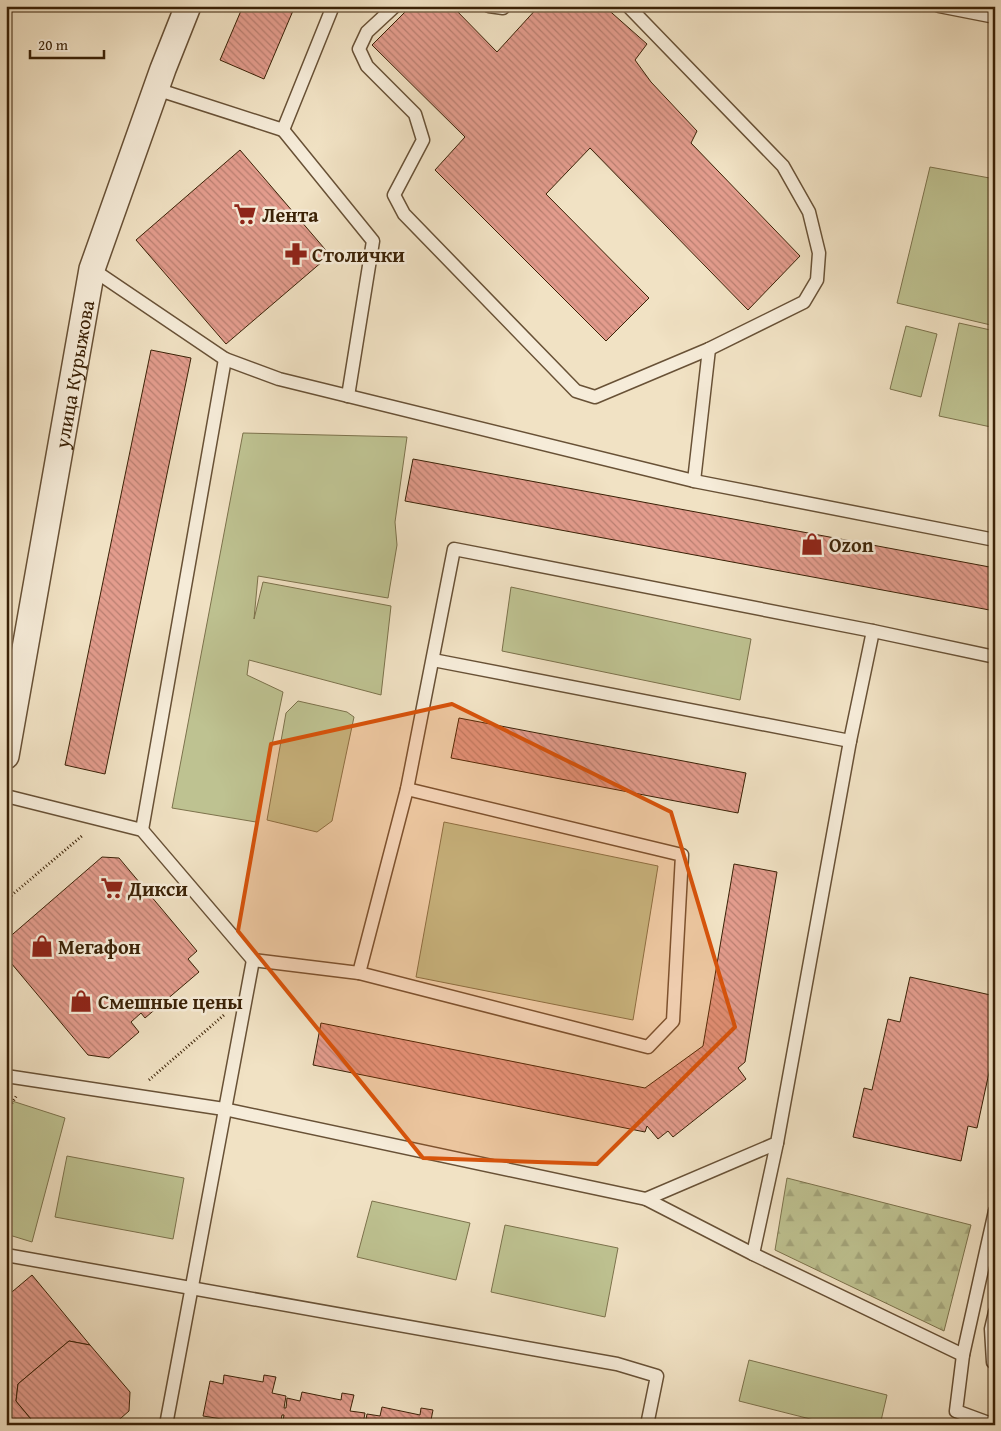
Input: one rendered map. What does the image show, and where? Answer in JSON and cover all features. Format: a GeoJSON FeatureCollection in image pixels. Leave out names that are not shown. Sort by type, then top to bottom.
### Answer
{"type":"FeatureCollection","features":[{"type":"Feature","properties":{"kind":"street","name":"улица Курыжова"},"geometry":{"type":"LineString","coordinates":[[6,756],[92,269],[156,89],[188,6]]}},
{"type":"Feature","properties":{"kind":"lane"},"geometry":{"type":"LineString","coordinates":[[283,130],[333,6]]}},
{"type":"Feature","properties":{"kind":"lane"},"geometry":{"type":"LineString","coordinates":[[395,6],[368,32],[359,48],[367,66],[415,114],[423,140],[394,195],[404,214],[576,390],[595,397],[709,350],[804,302],[817,280],[819,253],[809,212],[783,166],[628,6]]}},
{"type":"Feature","properties":{"kind":"lane"},"geometry":{"type":"LineString","coordinates":[[489,6],[503,8],[505,6]]}},
{"type":"Feature","properties":{"kind":"lane"},"geometry":{"type":"LineString","coordinates":[[939,6],[995,17]]}},
{"type":"Feature","properties":{"kind":"lane"},"geometry":{"type":"LineString","coordinates":[[156,89],[283,130],[373,241],[348,396]]}},
{"type":"Feature","properties":{"kind":"lane"},"geometry":{"type":"LineString","coordinates":[[92,269],[225,360],[278,379],[694,480],[995,540]]}},
{"type":"Feature","properties":{"kind":"lane"},"geometry":{"type":"LineString","coordinates":[[694,480],[709,350]]}},
{"type":"Feature","properties":{"kind":"lane"},"geometry":{"type":"LineString","coordinates":[[142,830],[225,360]]}},
{"type":"Feature","properties":{"kind":"lane"},"geometry":{"type":"LineString","coordinates":[[360,973],[407,789],[454,549],[995,657]]}},
{"type":"Feature","properties":{"kind":"lane"},"geometry":{"type":"LineString","coordinates":[[754,1254],[777,1143],[872,631]]}},
{"type":"Feature","properties":{"kind":"lane"},"geometry":{"type":"LineString","coordinates":[[433,660],[850,742]]}},
{"type":"Feature","properties":{"kind":"lane"},"geometry":{"type":"LineString","coordinates":[[6,796],[142,830],[254,960],[360,973],[648,1047],[673,1021],[682,855],[407,789]]}},
{"type":"Feature","properties":{"kind":"lane"},"geometry":{"type":"LineString","coordinates":[[166,1425],[224,1109],[254,960]]}},
{"type":"Feature","properties":{"kind":"lane"},"geometry":{"type":"LineString","coordinates":[[6,1076],[224,1109],[646,1199],[754,1254],[963,1355]]}},
{"type":"Feature","properties":{"kind":"lane"},"geometry":{"type":"LineString","coordinates":[[646,1199],[777,1143]]}},
{"type":"Feature","properties":{"kind":"lane"},"geometry":{"type":"LineString","coordinates":[[994,1425],[956,1411],[963,1355],[995,1211]]}},
{"type":"Feature","properties":{"kind":"lane"},"geometry":{"type":"LineString","coordinates":[[6,1255],[617,1364],[657,1376],[646,1425]]}},
{"type":"Feature","properties":{"kind":"lane"},"geometry":{"type":"LineString","coordinates":[[995,1312],[991,1329],[993,1362],[995,1363]]}},
{"type":"Feature","properties":{"kind":"path"},"geometry":{"type":"LineString","coordinates":[[6,900],[101,820]]}},
{"type":"Feature","properties":{"kind":"path"},"geometry":{"type":"LineString","coordinates":[[132,1095],[247,994]]}},
{"type":"Feature","properties":{"kind":"highlighted area"},"geometry":{"type":"Polygon","coordinates":[[[452,704],[671,812],[735,1027],[597,1164],[423,1158],[238,931],[271,744],[452,704]]]}},
{"type":"Feature","properties":{"kind":"green space"},"geometry":{"type":"Polygon","coordinates":[[[930,167],[995,179],[995,326],[897,303],[930,167]]]}},
{"type":"Feature","properties":{"kind":"green space"},"geometry":{"type":"Polygon","coordinates":[[[959,323],[995,331],[995,408],[991,427],[939,416],[959,323]]]}},
{"type":"Feature","properties":{"kind":"green space"},"geometry":{"type":"Polygon","coordinates":[[[906,326],[937,334],[921,397],[890,389],[906,326]]]}},
{"type":"Feature","properties":{"kind":"green space"},"geometry":{"type":"Polygon","coordinates":[[[243,433],[407,437],[395,522],[397,545],[388,598],[258,576],[254,619],[263,582],[391,606],[381,695],[249,660],[247,675],[283,692],[256,822],[172,808],[243,433]]]}},
{"type":"Feature","properties":{"kind":"green space"},"geometry":{"type":"Polygon","coordinates":[[[511,587],[751,639],[740,700],[502,651],[511,587]]]}},
{"type":"Feature","properties":{"kind":"green space"},"geometry":{"type":"Polygon","coordinates":[[[298,701],[347,712],[354,717],[332,821],[317,832],[267,820],[286,713],[298,701]]]}},
{"type":"Feature","properties":{"kind":"green space"},"geometry":{"type":"Polygon","coordinates":[[[444,822],[658,866],[633,1020],[416,977],[444,822]]]}},
{"type":"Feature","properties":{"kind":"green space"},"geometry":{"type":"Polygon","coordinates":[[[6,1099],[65,1118],[32,1242],[6,1234],[6,1099]]]}},
{"type":"Feature","properties":{"kind":"green space"},"geometry":{"type":"Polygon","coordinates":[[[67,1156],[184,1178],[173,1239],[55,1217],[67,1156]]]}},
{"type":"Feature","properties":{"kind":"green space"},"geometry":{"type":"Polygon","coordinates":[[[787,1178],[971,1225],[944,1331],[775,1250],[787,1178]]]}},
{"type":"Feature","properties":{"kind":"green space"},"geometry":{"type":"Polygon","coordinates":[[[372,1201],[470,1223],[456,1280],[357,1257],[372,1201]]]}},
{"type":"Feature","properties":{"kind":"green space"},"geometry":{"type":"Polygon","coordinates":[[[505,1225],[618,1248],[605,1317],[491,1292],[505,1225]]]}},
{"type":"Feature","properties":{"kind":"green space"},"geometry":{"type":"Polygon","coordinates":[[[749,1360],[887,1395],[880,1425],[834,1425],[739,1401],[749,1360]]]}},
{"type":"Feature","properties":{"kind":"building"},"geometry":{"type":"Polygon","coordinates":[[[243,6],[295,6],[264,79],[220,60],[243,6]]]}},
{"type":"Feature","properties":{"kind":"building"},"geometry":{"type":"Polygon","coordinates":[[[411,6],[452,6],[497,52],[539,6],[604,6],[647,44],[635,60],[651,82],[697,131],[691,143],[800,256],[748,310],[590,148],[546,194],[649,298],[606,341],[435,170],[465,137],[372,45],[411,6]]]}},
{"type":"Feature","properties":{"kind":"building"},"geometry":{"type":"Polygon","coordinates":[[[240,150],[330,255],[226,344],[136,240],[240,150]]]}},
{"type":"Feature","properties":{"kind":"building"},"geometry":{"type":"Polygon","coordinates":[[[151,350],[191,358],[105,774],[65,765],[151,350]]]}},
{"type":"Feature","properties":{"kind":"building"},"geometry":{"type":"Polygon","coordinates":[[[413,459],[995,568],[995,611],[405,501],[413,459]]]}},
{"type":"Feature","properties":{"kind":"building"},"geometry":{"type":"Polygon","coordinates":[[[459,718],[746,773],[738,813],[451,758],[459,718]]]}},
{"type":"Feature","properties":{"kind":"building"},"geometry":{"type":"Polygon","coordinates":[[[102,857],[119,858],[197,951],[188,959],[199,972],[145,1018],[141,1013],[131,1022],[139,1032],[109,1058],[88,1055],[6,957],[6,940],[102,857]]]}},
{"type":"Feature","properties":{"kind":"building"},"geometry":{"type":"Polygon","coordinates":[[[734,864],[777,872],[745,1062],[738,1068],[746,1079],[673,1137],[668,1131],[658,1139],[647,1126],[645,1132],[313,1065],[321,1023],[645,1088],[703,1046],[734,864]]]}},
{"type":"Feature","properties":{"kind":"building"},"geometry":{"type":"Polygon","coordinates":[[[910,977],[995,996],[995,1045],[977,1128],[968,1126],[961,1161],[853,1137],[864,1088],[872,1090],[888,1019],[900,1022],[910,977]]]}},
{"type":"Feature","properties":{"kind":"building"},"geometry":{"type":"Polygon","coordinates":[[[32,1275],[90,1345],[69,1341],[18,1384],[16,1401],[36,1425],[6,1425],[6,1297],[32,1275]]]}},
{"type":"Feature","properties":{"kind":"building"},"geometry":{"type":"Polygon","coordinates":[[[69,1341],[90,1345],[130,1392],[129,1411],[113,1425],[36,1425],[16,1401],[18,1384],[69,1341]]]}},
{"type":"Feature","properties":{"kind":"building"},"geometry":{"type":"Polygon","coordinates":[[[224,1375],[263,1382],[264,1375],[276,1377],[272,1393],[286,1396],[284,1408],[286,1408],[287,1398],[300,1401],[302,1392],[341,1400],[342,1393],[354,1395],[350,1411],[365,1413],[364,1425],[282,1425],[284,1415],[282,1415],[280,1425],[227,1425],[228,1420],[203,1416],[210,1381],[223,1384],[224,1375]]]}},
{"type":"Feature","properties":{"kind":"building"},"geometry":{"type":"Polygon","coordinates":[[[382,1407],[420,1415],[421,1408],[433,1410],[430,1425],[365,1425],[367,1414],[380,1416],[382,1407]]]}},
{"type":"Feature","properties":{"kind":"place","name":"Лента"},"geometry":{"type":"Point","coordinates":[245,214]}},
{"type":"Feature","properties":{"kind":"place","name":"Столички"},"geometry":{"type":"Point","coordinates":[296,254]}},
{"type":"Feature","properties":{"kind":"place","name":"Ozon"},"geometry":{"type":"Point","coordinates":[812,544]}},
{"type":"Feature","properties":{"kind":"place","name":"Дикси"},"geometry":{"type":"Point","coordinates":[112,888]}},
{"type":"Feature","properties":{"kind":"place","name":"Мегафон"},"geometry":{"type":"Point","coordinates":[42,946]}},
{"type":"Feature","properties":{"kind":"place","name":"Смешные цены"},"geometry":{"type":"Point","coordinates":[81,1001]}}]}
